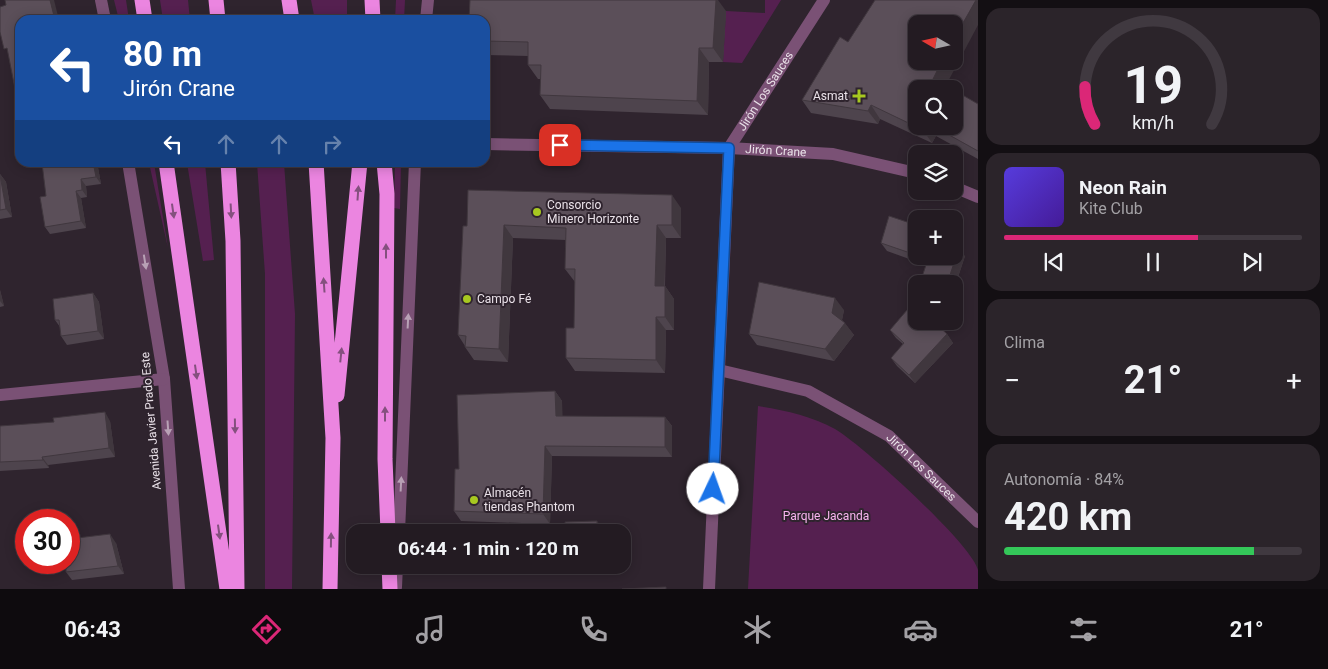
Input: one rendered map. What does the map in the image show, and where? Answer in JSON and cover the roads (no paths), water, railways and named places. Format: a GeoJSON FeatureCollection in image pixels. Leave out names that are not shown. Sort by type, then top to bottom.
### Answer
{"type":"FeatureCollection","features":[{"type":"Feature","properties":{"kind":"highway"},"geometry":{"type":"LineString","coordinates":[[142,0],[144,15]]}},
{"type":"Feature","properties":{"kind":"highway"},"geometry":{"type":"LineString","coordinates":[[216,0],[218,15]]}},
{"type":"Feature","properties":{"kind":"highway"},"geometry":{"type":"LineString","coordinates":[[289,0],[291,15]]}},
{"type":"Feature","properties":{"kind":"highway"},"geometry":{"type":"LineString","coordinates":[[370,15],[371,0]]}},
{"type":"Feature","properties":{"kind":"highway"},"geometry":{"type":"LineString","coordinates":[[371,0],[373,15]]}},
{"type":"Feature","properties":{"kind":"highway"},"geometry":{"type":"LineString","coordinates":[[167,167],[227,589]]}},
{"type":"Feature","properties":{"kind":"highway"},"geometry":{"type":"LineString","coordinates":[[228,167],[233,241],[237,589]]}},
{"type":"Feature","properties":{"kind":"highway"},"geometry":{"type":"LineString","coordinates":[[316,167],[333,438]]}},
{"type":"Feature","properties":{"kind":"highway"},"geometry":{"type":"LineString","coordinates":[[330,589],[333,438],[360,167]]}},
{"type":"Feature","properties":{"kind":"highway"},"geometry":{"type":"LineString","coordinates":[[384,167],[387,194],[384,459],[388,524]]}},
{"type":"Feature","properties":{"kind":"highway"},"geometry":{"type":"LineString","coordinates":[[389,574],[390,589]]}},
{"type":"Feature","properties":{"kind":"street"},"geometry":{"type":"LineString","coordinates":[[101,0],[104,15]]}},
{"type":"Feature","properties":{"kind":"street"},"geometry":{"type":"LineString","coordinates":[[426,15],[428,0]]}},
{"type":"Feature","properties":{"kind":"street","name":"Jirón Los Sauces"},"geometry":{"type":"LineString","coordinates":[[729,148],[824,0]]}},
{"type":"Feature","properties":{"kind":"street","name":"Jirón Crane"},"geometry":{"type":"LineString","coordinates":[[490,144],[729,148],[833,154],[908,172]]}},
{"type":"Feature","properties":{"kind":"street"},"geometry":{"type":"LineString","coordinates":[[709,589],[729,148]]}},
{"type":"Feature","properties":{"kind":"street","name":"Avenida Javier Prado Este"},"geometry":{"type":"LineString","coordinates":[[129,167],[164,379],[179,589]]}},
{"type":"Feature","properties":{"kind":"street"},"geometry":{"type":"LineString","coordinates":[[399,524],[416,167]]}},
{"type":"Feature","properties":{"kind":"street"},"geometry":{"type":"LineString","coordinates":[[963,191],[978,197]]}},
{"type":"Feature","properties":{"kind":"street","name":"Jirón Los Sauces"},"geometry":{"type":"LineString","coordinates":[[719,370],[808,391],[889,436],[978,522]]}},
{"type":"Feature","properties":{"kind":"street"},"geometry":{"type":"LineString","coordinates":[[0,395],[164,379]]}},
{"type":"Feature","properties":{"kind":"street"},"geometry":{"type":"LineString","coordinates":[[396,589],[397,574]]}},
{"type":"Feature","properties":{"kind":"place","name":"Asmat"},"geometry":{"type":"Point","coordinates":[859,96]}},
{"type":"Feature","properties":{"kind":"place","name":"Consorcio Minero Horizonte"},"geometry":{"type":"Point","coordinates":[537,212]}},
{"type":"Feature","properties":{"kind":"place","name":"Campo Fé"},"geometry":{"type":"Point","coordinates":[467,299]}},
{"type":"Feature","properties":{"kind":"place","name":"Almacén tiendas Phantom"},"geometry":{"type":"Point","coordinates":[474,500]}},
{"type":"Feature","properties":{"kind":"park label","name":"Parque Jacanda"},"geometry":{"type":"Point","coordinates":[826,516]}}]}
